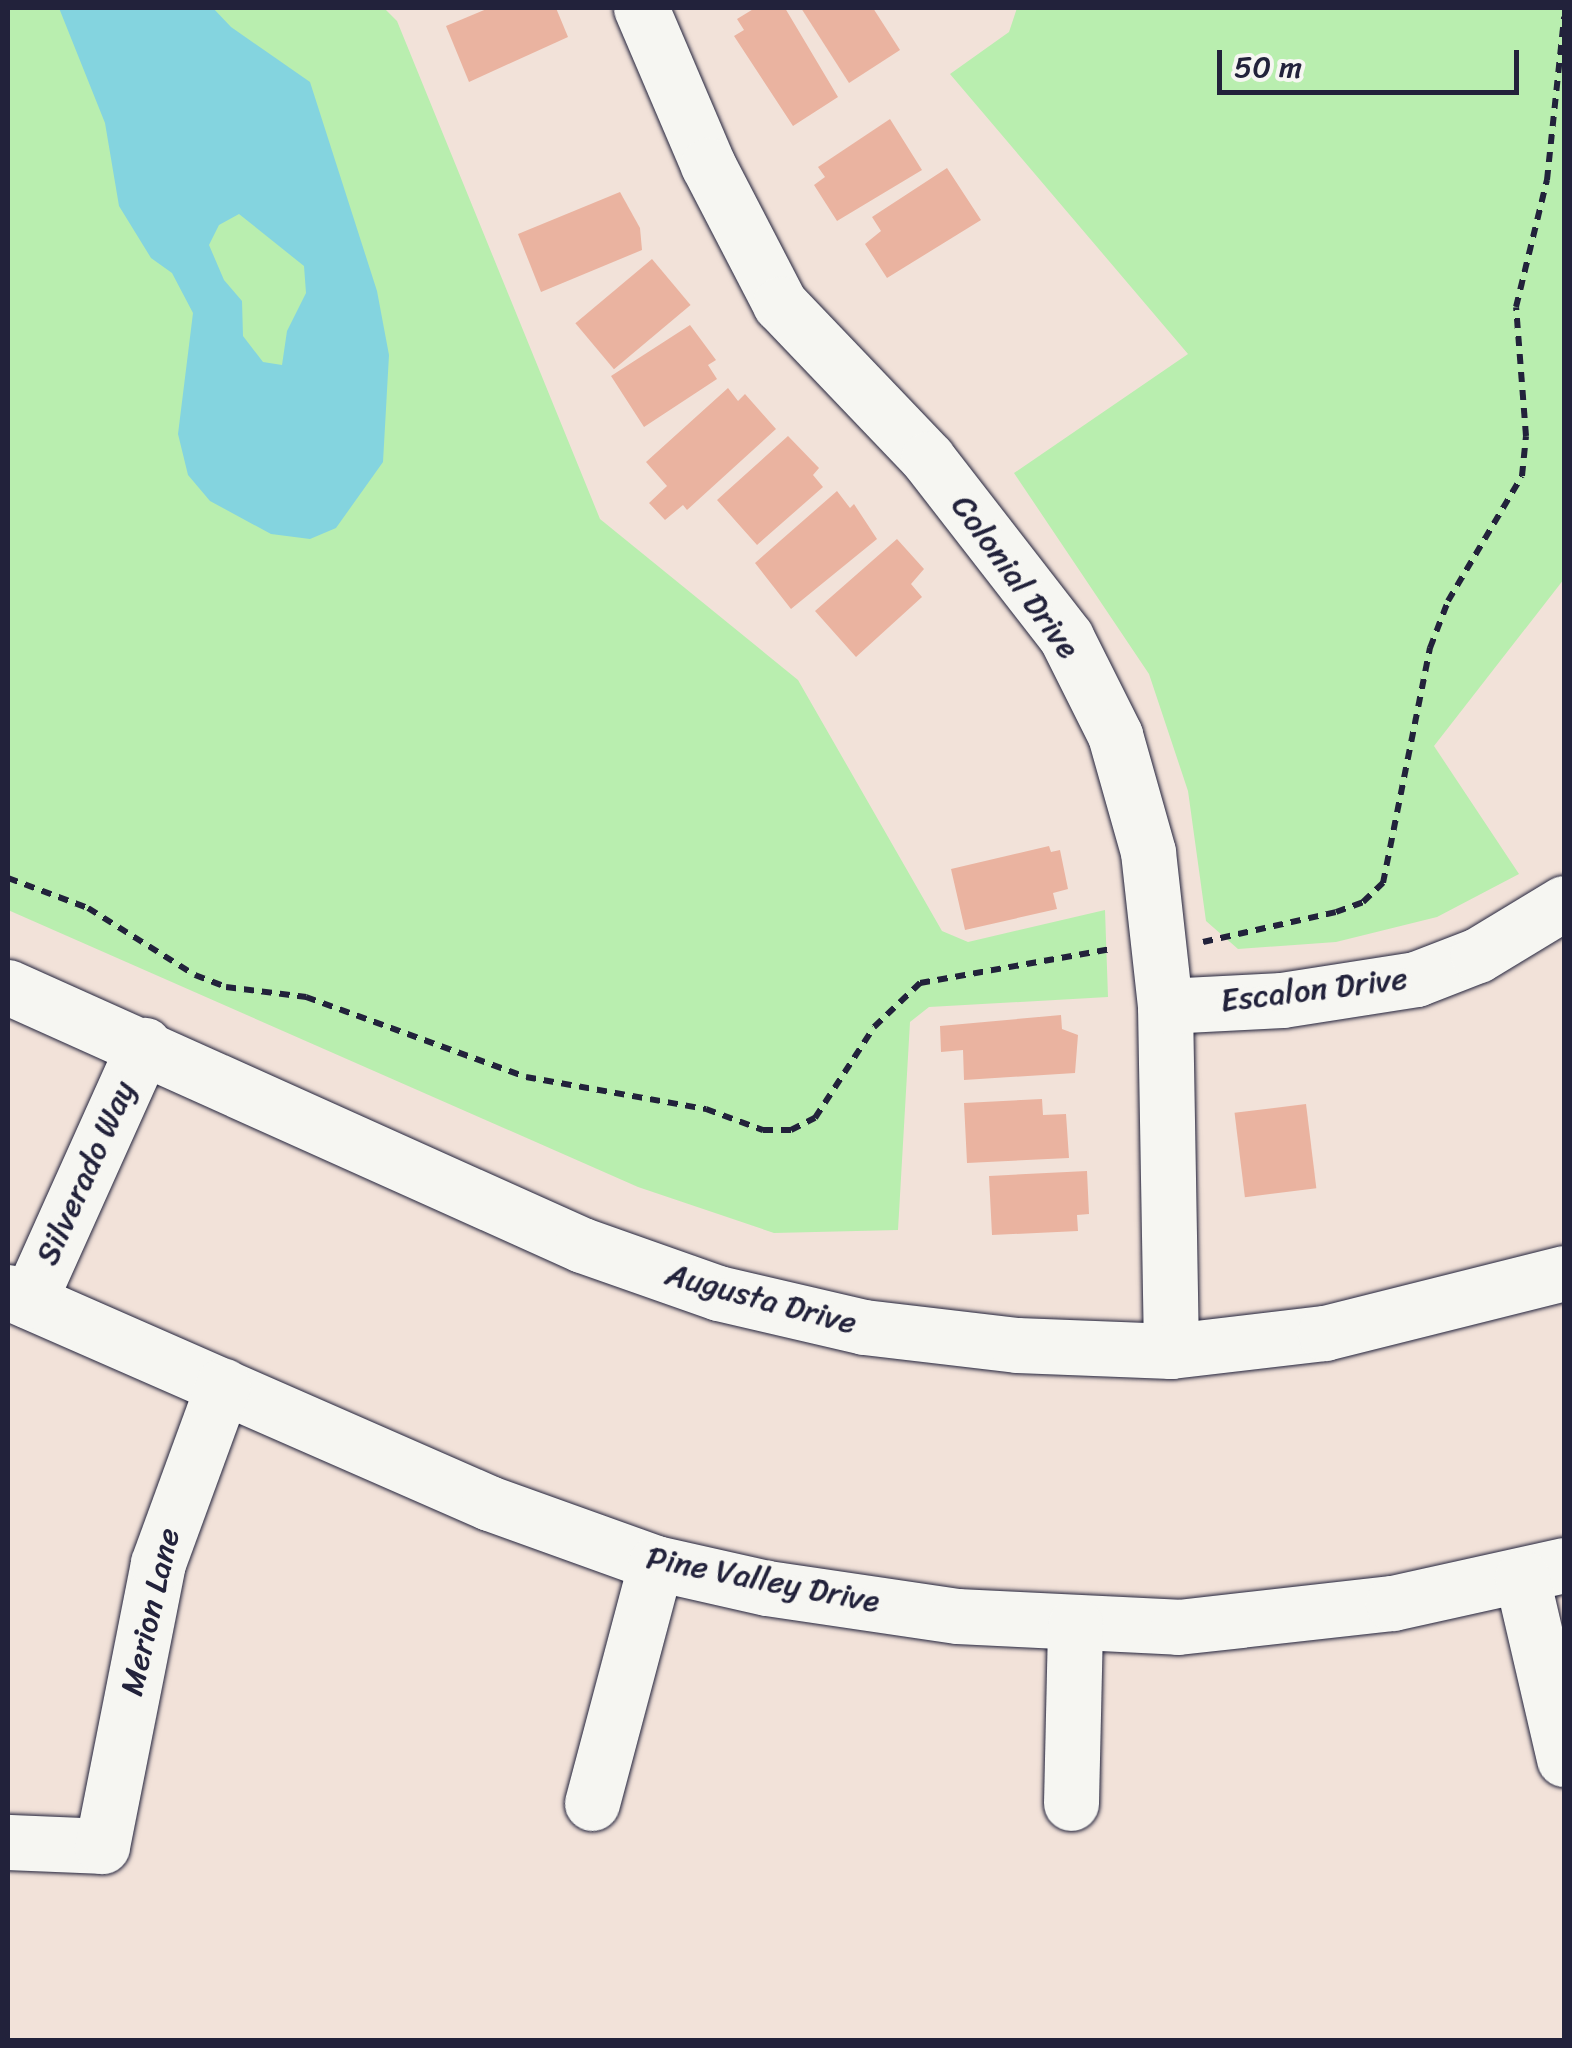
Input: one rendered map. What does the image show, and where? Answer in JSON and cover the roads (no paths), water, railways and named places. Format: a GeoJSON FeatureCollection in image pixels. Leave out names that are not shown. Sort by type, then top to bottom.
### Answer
{"type":"FeatureCollection","features":[{"type":"Feature","properties":{"kind":"street","name":"Colonial Drive"},"geometry":{"type":"LineString","coordinates":[[641,8],[708,165],[780,304],[928,459],[1066,637],[1115,735],[1148,852],[1165,1006],[1171,1351]]}},
{"type":"Feature","properties":{"kind":"street","name":"Escalon Drive"},"geometry":{"type":"LineString","coordinates":[[1165,1006],[1282,1000],[1416,979],[1478,955],[1564,903]]}},
{"type":"Feature","properties":{"kind":"street","name":"Augusta Drive"},"geometry":{"type":"LineString","coordinates":[[8,987],[582,1245],[718,1293],[864,1328],[1017,1345],[1171,1351],[1326,1333],[1564,1274]]}},
{"type":"Feature","properties":{"kind":"street","name":"Silverado Way"},"geometry":{"type":"LineString","coordinates":[[18,1296],[144,1045]]}},
{"type":"Feature","properties":{"kind":"street","name":"Pine Valley Drive"},"geometry":{"type":"LineString","coordinates":[[18,1296],[490,1503],[656,1562],[767,1588],[957,1616],[1075,1625],[1178,1627],[1277,1617],[1543,1572]]}},
{"type":"Feature","properties":{"kind":"street","name":"Merion Lane"},"geometry":{"type":"LineString","coordinates":[[8,1842],[102,1846],[154,1577],[223,1384]]}},
{"type":"Feature","properties":{"kind":"street"},"geometry":{"type":"LineString","coordinates":[[592,1802],[656,1562]]}},
{"type":"Feature","properties":{"kind":"street"},"geometry":{"type":"LineString","coordinates":[[1543,1572],[1564,1760]]}},
{"type":"Feature","properties":{"kind":"street"},"geometry":{"type":"LineString","coordinates":[[1071,1802],[1075,1625]]}},
{"type":"Feature","properties":{"kind":"water"},"geometry":{"type":"Polygon","coordinates":[[[59,8],[213,8],[231,27],[310,82],[377,291],[389,355],[383,462],[336,528],[310,539],[271,534],[210,501],[188,475],[178,434],[193,313],[172,273],[151,258],[119,206],[105,123],[59,8]],[[239,214],[219,225],[209,245],[224,280],[242,301],[243,336],[263,362],[282,365],[287,331],[306,293],[304,266],[239,214]]]}}]}
